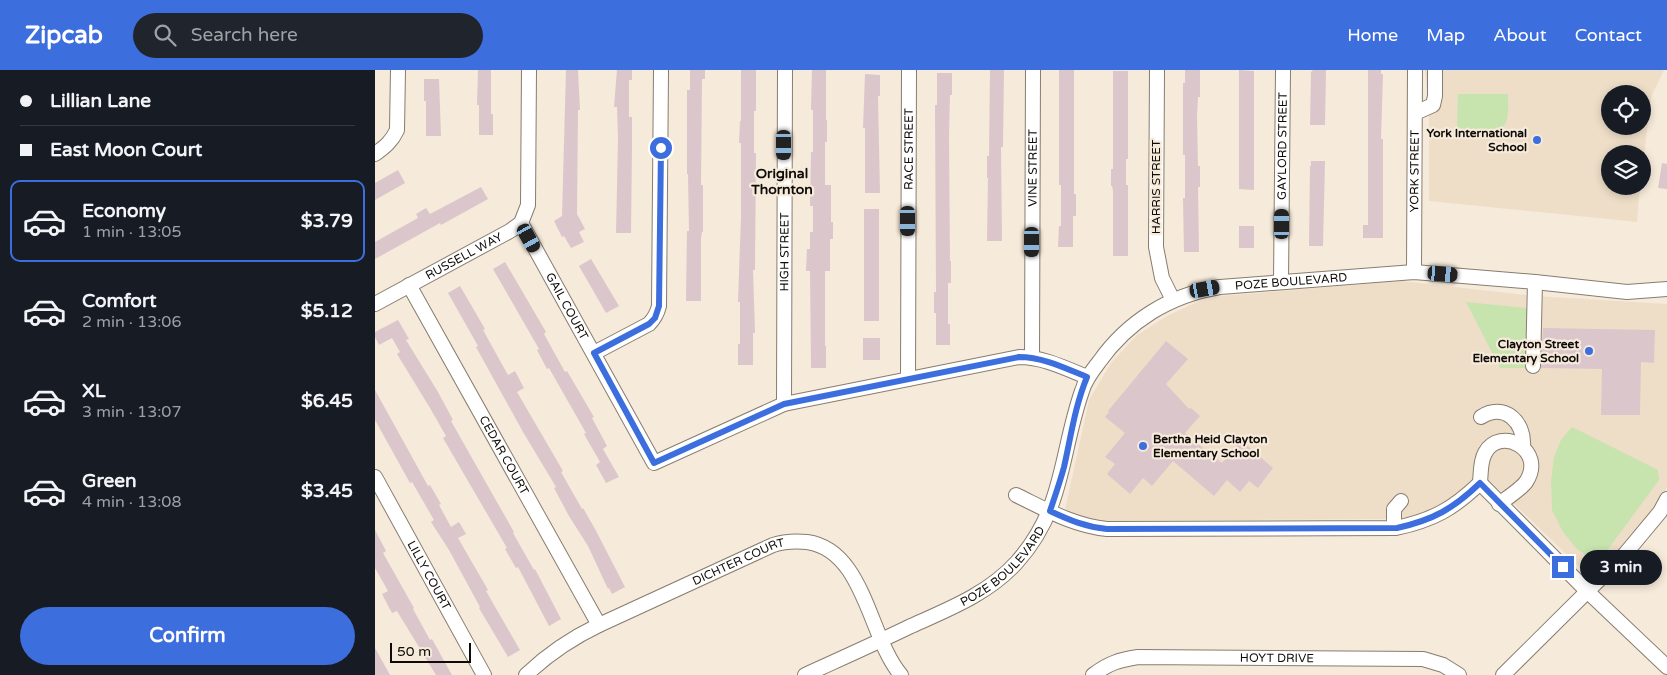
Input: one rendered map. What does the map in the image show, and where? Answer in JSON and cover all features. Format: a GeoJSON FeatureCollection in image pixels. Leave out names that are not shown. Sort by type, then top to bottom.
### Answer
{"type":"FeatureCollection","features":[{"type":"Feature","properties":{"kind":"street"},"geometry":{"type":"LineString","coordinates":[[375,154],[389,143],[397,130],[397,70]]}},
{"type":"Feature","properties":{"kind":"street"},"geometry":{"type":"LineString","coordinates":[[521,223],[528,205],[529,70]]}},
{"type":"Feature","properties":{"kind":"street"},"geometry":{"type":"LineString","coordinates":[[594,353],[649,324],[657,313],[659,306],[661,70]]}},
{"type":"Feature","properties":{"kind":"street","name":"HIGH STREET"},"geometry":{"type":"LineString","coordinates":[[784,404],[785,70]]}},
{"type":"Feature","properties":{"kind":"street","name":"RACE STREET"},"geometry":{"type":"LineString","coordinates":[[908,379],[909,70]]}},
{"type":"Feature","properties":{"kind":"street","name":"VINE STREET"},"geometry":{"type":"LineString","coordinates":[[1032,357],[1033,70]]}},
{"type":"Feature","properties":{"kind":"street","name":"HARRIS STREET"},"geometry":{"type":"LineString","coordinates":[[1157,70],[1156,246],[1162,278],[1173,300]]}},
{"type":"Feature","properties":{"kind":"street","name":"GAYLORD STREET"},"geometry":{"type":"LineString","coordinates":[[1281,281],[1283,70]]}},
{"type":"Feature","properties":{"kind":"street","name":"YORK STREET"},"geometry":{"type":"LineString","coordinates":[[1414,272],[1415,70]]}},
{"type":"Feature","properties":{"kind":"street"},"geometry":{"type":"LineString","coordinates":[[1415,113],[1433,105],[1435,70]]}},
{"type":"Feature","properties":{"kind":"street","name":"RUSSELL WAY"},"geometry":{"type":"LineString","coordinates":[[375,304],[510,231],[521,223]]}},
{"type":"Feature","properties":{"kind":"street","name":"GAIL COURT"},"geometry":{"type":"LineString","coordinates":[[521,223],[654,463],[784,404],[908,379],[1019,357],[1032,357],[1087,377]]}},
{"type":"Feature","properties":{"kind":"street","name":"POZE BOULEVARD"},"geometry":{"type":"LineString","coordinates":[[805,675],[969,600],[995,582],[1018,561],[1034,540],[1050,511],[1063,468],[1073,419],[1087,377],[1109,348],[1128,328],[1141,318],[1173,300],[1205,289],[1220,287],[1414,272],[1627,292],[1667,289]]}},
{"type":"Feature","properties":{"kind":"street"},"geometry":{"type":"LineString","coordinates":[[1533,366],[1535,282]]}},
{"type":"Feature","properties":{"kind":"street","name":"CEDAR COURT"},"geometry":{"type":"LineString","coordinates":[[409,285],[599,625]]}},
{"type":"Feature","properties":{"kind":"street"},"geometry":{"type":"LineString","coordinates":[[1481,417],[1492,412],[1511,417],[1521,428],[1523,446]]}},
{"type":"Feature","properties":{"kind":"street"},"geometry":{"type":"LineString","coordinates":[[1016,495],[1077,524],[1093,528],[1394,528],[1427,520],[1456,504],[1480,483],[1482,463],[1487,450],[1498,442],[1515,442],[1523,446],[1530,457],[1530,474],[1521,487],[1499,504]]}},
{"type":"Feature","properties":{"kind":"street","name":"LILLY COURT"},"geometry":{"type":"LineString","coordinates":[[375,477],[484,675]]}},
{"type":"Feature","properties":{"kind":"street"},"geometry":{"type":"LineString","coordinates":[[1480,483],[1499,504],[1667,668]]}},
{"type":"Feature","properties":{"kind":"street"},"geometry":{"type":"LineString","coordinates":[[1503,675],[1639,539],[1660,512],[1667,499]]}},
{"type":"Feature","properties":{"kind":"street"},"geometry":{"type":"LineString","coordinates":[[1394,528],[1394,509],[1401,501]]}},
{"type":"Feature","properties":{"kind":"street","name":"DICHTER COURT"},"geometry":{"type":"LineString","coordinates":[[526,675],[558,648],[576,636],[773,545],[797,541],[820,545],[843,561],[854,579],[890,658],[901,675]]}},
{"type":"Feature","properties":{"kind":"street","name":"HOYT DRIVE"},"geometry":{"type":"LineString","coordinates":[[1093,675],[1109,663],[1138,657],[1423,658],[1443,664],[1459,675]]}},
{"type":"Feature","properties":{"kind":"shaded area","name":"York International School"},"geometry":{"type":"Polygon","coordinates":[[[1425,70],[1664,70],[1651,97],[1651,85],[1601,85],[1601,135],[1646,135],[1645,145],[1601,145],[1601,195],[1639,195],[1637,222],[1429,201],[1429,120],[1425,70]]]}},
{"type":"Feature","properties":{"kind":"shaded area"},"geometry":{"type":"Polygon","coordinates":[[[1401,281],[1535,296],[1667,304],[1667,487],[1654,511],[1629,542],[1597,574],[1590,577],[1486,477],[1479,476],[1444,505],[1415,517],[1385,519],[1095,521],[1065,510],[1089,400],[1111,363],[1137,335],[1167,316],[1195,303],[1222,296],[1401,281]]]}},
{"type":"Feature","properties":{"kind":"green space"},"geometry":{"type":"Polygon","coordinates":[[[1458,94],[1508,94],[1508,113],[1504,125],[1487,131],[1460,130],[1457,126],[1458,94]]]}},
{"type":"Feature","properties":{"kind":"green space"},"geometry":{"type":"Polygon","coordinates":[[[1466,302],[1527,308],[1527,368],[1500,368],[1466,302]]]}},
{"type":"Feature","properties":{"kind":"green space"},"geometry":{"type":"Polygon","coordinates":[[[1572,427],[1658,470],[1659,480],[1598,563],[1577,549],[1563,532],[1552,510],[1551,481],[1554,457],[1561,440],[1572,427]]]}},
{"type":"Feature","properties":{"kind":"building"},"geometry":{"type":"Polygon","coordinates":[[[478,70],[491,70],[493,135],[479,135],[479,105],[477,105],[478,70]]]}},
{"type":"Feature","properties":{"kind":"building"},"geometry":{"type":"Polygon","coordinates":[[[566,70],[578,70],[580,110],[578,110],[577,214],[585,229],[579,232],[584,242],[571,248],[564,236],[562,237],[554,221],[562,216],[566,70]]]}},
{"type":"Feature","properties":{"kind":"building"},"geometry":{"type":"Polygon","coordinates":[[[617,70],[632,70],[632,80],[629,80],[629,117],[632,117],[631,233],[616,233],[618,138],[617,107],[614,107],[617,70]]]}},
{"type":"Feature","properties":{"kind":"building"},"geometry":{"type":"Polygon","coordinates":[[[690,70],[705,70],[705,79],[702,79],[701,185],[703,185],[703,232],[701,238],[701,301],[686,301],[687,231],[689,231],[687,90],[690,90],[690,70]]]}},
{"type":"Feature","properties":{"kind":"building"},"geometry":{"type":"Polygon","coordinates":[[[741,70],[756,70],[756,111],[754,111],[754,153],[756,153],[755,270],[753,270],[755,333],[753,333],[753,365],[738,365],[738,344],[740,344],[740,302],[738,302],[741,216],[741,143],[739,143],[741,70]]]}},
{"type":"Feature","properties":{"kind":"building"},"geometry":{"type":"Polygon","coordinates":[[[812,70],[826,70],[827,142],[825,142],[825,185],[831,185],[833,239],[830,239],[830,271],[825,271],[826,368],[811,368],[810,271],[806,271],[807,249],[810,249],[810,232],[813,232],[813,206],[810,206],[811,152],[813,152],[812,70]]]}},
{"type":"Feature","properties":{"kind":"building"},"geometry":{"type":"Polygon","coordinates":[[[990,70],[1004,70],[1003,147],[1001,147],[1002,241],[987,241],[990,70]]]}},
{"type":"Feature","properties":{"kind":"building"},"geometry":{"type":"Polygon","coordinates":[[[1059,70],[1074,70],[1074,194],[1076,194],[1076,216],[1073,216],[1073,247],[1058,247],[1059,226],[1061,226],[1059,70]]]}},
{"type":"Feature","properties":{"kind":"building"},"geometry":{"type":"Polygon","coordinates":[[[1185,70],[1200,70],[1200,97],[1198,97],[1197,116],[1198,166],[1200,166],[1200,187],[1198,187],[1199,252],[1184,252],[1183,198],[1185,198],[1185,155],[1183,155],[1183,83],[1185,83],[1185,70]]]}},
{"type":"Feature","properties":{"kind":"building"},"geometry":{"type":"Polygon","coordinates":[[[1239,70],[1254,71],[1254,190],[1239,189],[1239,70]]]}},
{"type":"Feature","properties":{"kind":"building"},"geometry":{"type":"Polygon","coordinates":[[[1313,70],[1326,70],[1325,125],[1310,125],[1311,72],[1313,70]]]}},
{"type":"Feature","properties":{"kind":"building"},"geometry":{"type":"Polygon","coordinates":[[[1368,70],[1381,70],[1381,74],[1383,74],[1381,139],[1383,139],[1383,238],[1363,238],[1363,225],[1368,225],[1368,70]]]}},
{"type":"Feature","properties":{"kind":"building"},"geometry":{"type":"Polygon","coordinates":[[[1113,71],[1128,71],[1128,159],[1126,159],[1126,185],[1128,185],[1128,256],[1113,256],[1111,169],[1113,169],[1113,71]]]}},
{"type":"Feature","properties":{"kind":"building"},"geometry":{"type":"Polygon","coordinates":[[[937,73],[952,73],[949,136],[951,283],[948,283],[948,324],[950,324],[950,345],[936,345],[936,313],[934,313],[934,292],[936,292],[935,105],[937,105],[937,73]]]}},
{"type":"Feature","properties":{"kind":"building"},"geometry":{"type":"Polygon","coordinates":[[[865,74],[880,75],[880,96],[878,96],[880,193],[865,193],[865,128],[863,128],[865,74]]]}},
{"type":"Feature","properties":{"kind":"building"},"geometry":{"type":"Polygon","coordinates":[[[424,79],[439,79],[441,136],[426,136],[424,79]]]}},
{"type":"Feature","properties":{"kind":"building"},"geometry":{"type":"Polygon","coordinates":[[[1311,161],[1325,161],[1323,246],[1309,246],[1311,161]]]}},
{"type":"Feature","properties":{"kind":"building"},"geometry":{"type":"Polygon","coordinates":[[[1662,163],[1667,164],[1667,189],[1658,188],[1662,163]]]}},
{"type":"Feature","properties":{"kind":"building"},"geometry":{"type":"Polygon","coordinates":[[[398,170],[405,183],[375,200],[375,183],[398,170]]]}},
{"type":"Feature","properties":{"kind":"building"},"geometry":{"type":"Polygon","coordinates":[[[481,187],[488,199],[375,259],[375,242],[418,218],[416,214],[426,208],[430,214],[481,187]]]}},
{"type":"Feature","properties":{"kind":"building"},"geometry":{"type":"Polygon","coordinates":[[[864,209],[879,209],[879,321],[864,321],[864,209]]]}},
{"type":"Feature","properties":{"kind":"building"},"geometry":{"type":"Polygon","coordinates":[[[1239,226],[1254,226],[1254,248],[1239,248],[1239,226]]]}},
{"type":"Feature","properties":{"kind":"building"},"geometry":{"type":"Polygon","coordinates":[[[591,259],[619,306],[606,313],[579,266],[591,259]]]}},
{"type":"Feature","properties":{"kind":"building"},"geometry":{"type":"Polygon","coordinates":[[[505,262],[546,332],[544,334],[565,372],[567,371],[594,417],[592,418],[607,446],[603,449],[619,477],[606,483],[596,465],[600,462],[584,434],[586,433],[549,368],[547,369],[537,350],[539,349],[493,269],[505,262]]]}},
{"type":"Feature","properties":{"kind":"building"},"geometry":{"type":"Polygon","coordinates":[[[460,286],[485,329],[483,330],[508,375],[515,371],[524,388],[517,392],[563,471],[561,472],[595,529],[625,587],[612,594],[588,546],[554,488],[556,487],[523,432],[448,293],[460,286]]]}},
{"type":"Feature","properties":{"kind":"building"},"geometry":{"type":"Polygon","coordinates":[[[398,320],[409,339],[406,340],[438,392],[453,420],[451,421],[535,569],[561,619],[549,626],[518,567],[516,568],[505,549],[507,548],[443,438],[446,436],[397,354],[400,352],[392,338],[379,345],[375,337],[375,332],[398,320]]]}},
{"type":"Feature","properties":{"kind":"building"},"geometry":{"type":"Polygon","coordinates":[[[1543,328],[1655,330],[1654,363],[1641,362],[1640,415],[1601,415],[1602,369],[1541,368],[1543,328]]]}},
{"type":"Feature","properties":{"kind":"building"},"geometry":{"type":"Polygon","coordinates":[[[863,338],[880,338],[880,360],[863,360],[863,338]]]}},
{"type":"Feature","properties":{"kind":"building"},"geometry":{"type":"Polygon","coordinates":[[[1166,341],[1188,359],[1166,384],[1189,409],[1191,408],[1200,416],[1185,433],[1222,463],[1241,440],[1273,468],[1258,488],[1249,481],[1240,492],[1227,480],[1214,496],[1173,461],[1152,486],[1143,478],[1130,494],[1107,474],[1115,464],[1105,457],[1125,433],[1105,417],[1166,341]]]}},
{"type":"Feature","properties":{"kind":"building"},"geometry":{"type":"Polygon","coordinates":[[[375,390],[428,486],[430,485],[441,504],[439,505],[451,527],[459,522],[466,534],[458,538],[520,650],[508,657],[479,608],[449,550],[431,522],[434,520],[412,482],[410,483],[375,420],[375,390]]]}},
{"type":"Feature","properties":{"kind":"building"},"geometry":{"type":"Polygon","coordinates":[[[375,530],[386,551],[383,553],[430,640],[432,639],[452,675],[436,675],[397,611],[392,613],[382,594],[388,591],[375,568],[375,530]]]}},
{"type":"Feature","properties":{"kind":"building"},"geometry":{"type":"Polygon","coordinates":[[[375,648],[390,675],[375,675],[375,648]]]}},
{"type":"Feature","properties":{"kind":"place","name":"York International School"},"geometry":{"type":"Point","coordinates":[1537,140]}},
{"type":"Feature","properties":{"kind":"place","name":"Clayton Street Elementary School"},"geometry":{"type":"Point","coordinates":[1589,351]}},
{"type":"Feature","properties":{"kind":"place","name":"Bertha Heid Clayton Elementary School"},"geometry":{"type":"Point","coordinates":[1143,446]}},
{"type":"Feature","properties":{"kind":"district","name":"Original Thornton"},"geometry":{"type":"Point","coordinates":[782,182]}},
{"type":"Feature","properties":{"kind":"route"},"geometry":{"type":"LineString","coordinates":[[661,148],[659,306],[657,313],[649,324],[594,353],[654,463],[784,404],[1019,357],[1032,357],[1087,377],[1073,419],[1058,489],[1050,511],[1077,524],[1107,529],[1397,528],[1427,520],[1446,510],[1456,504],[1480,483],[1563,567]]}}]}
